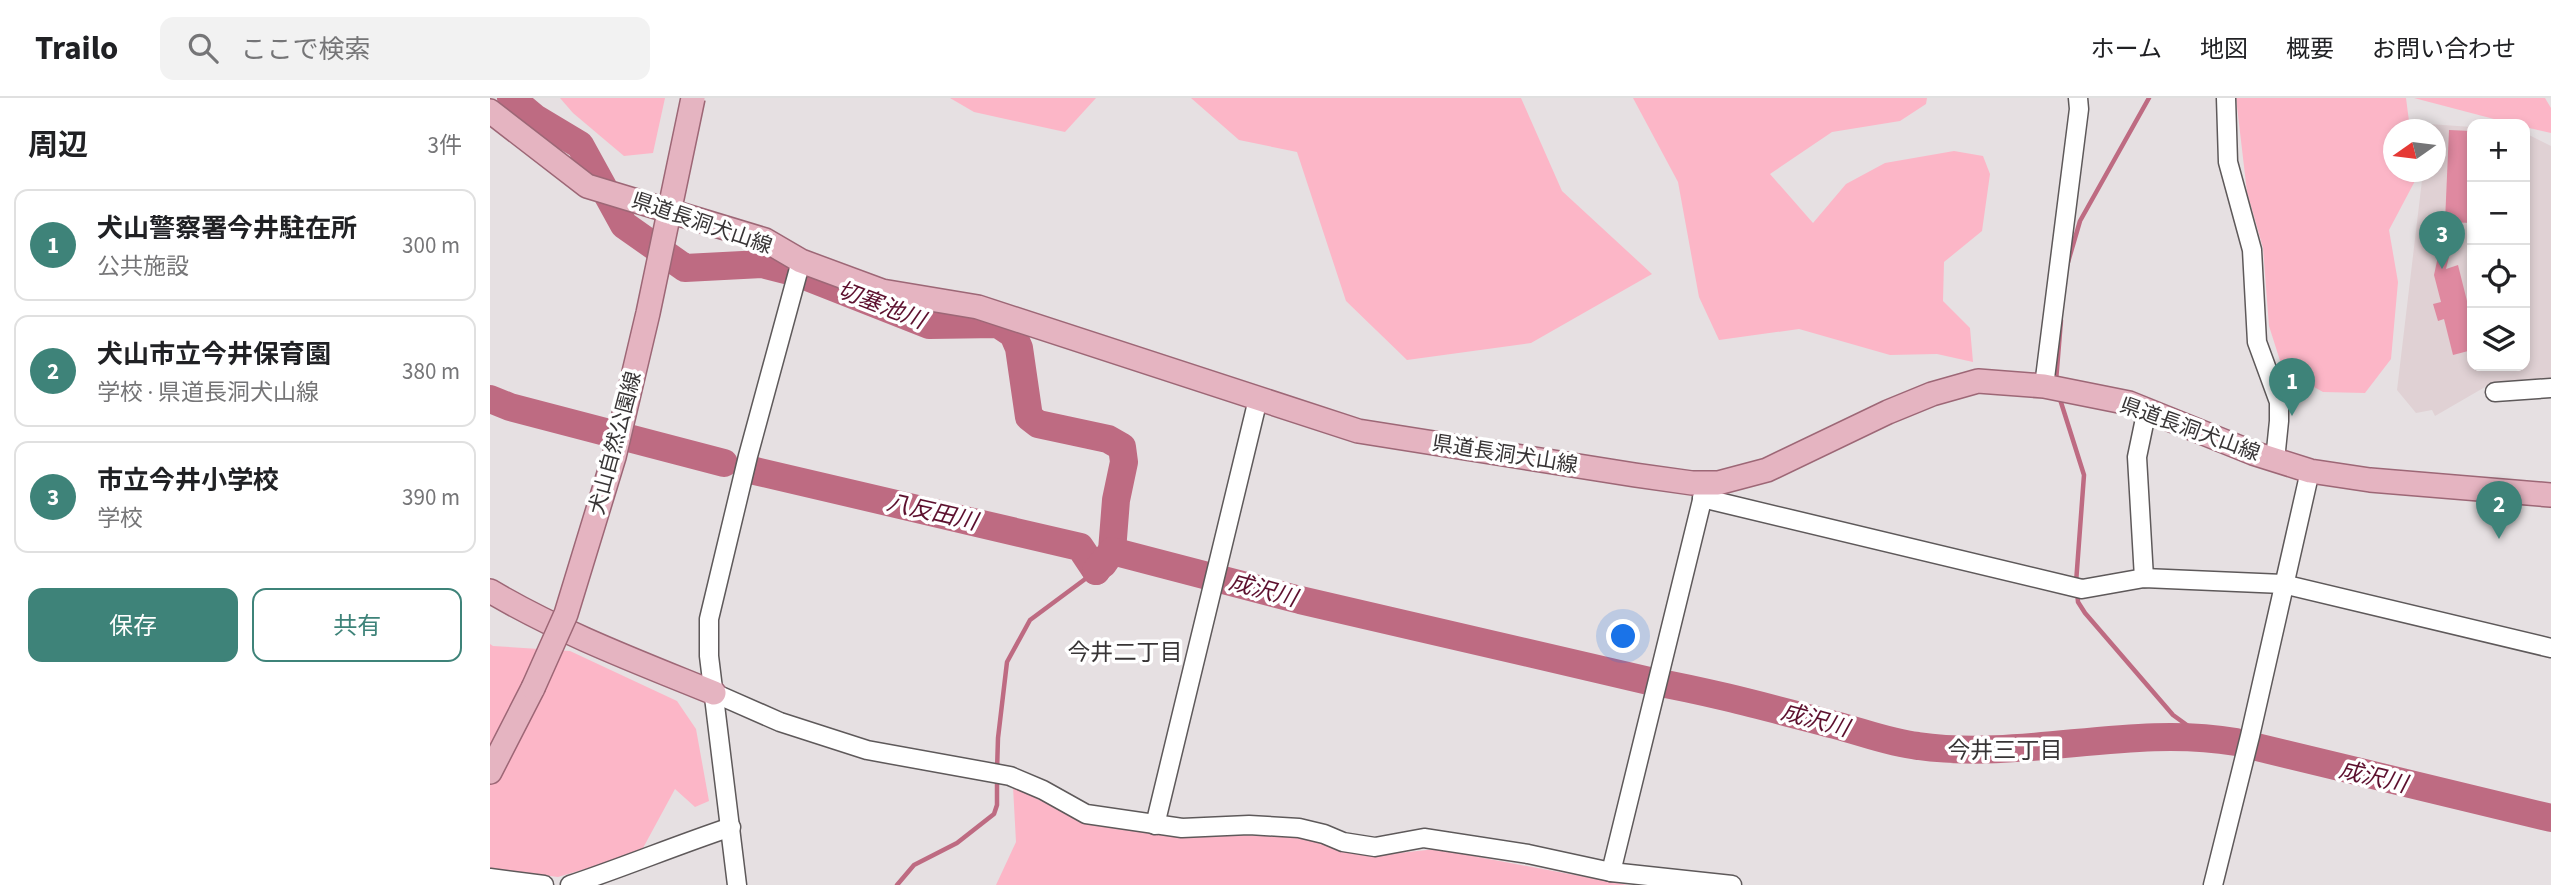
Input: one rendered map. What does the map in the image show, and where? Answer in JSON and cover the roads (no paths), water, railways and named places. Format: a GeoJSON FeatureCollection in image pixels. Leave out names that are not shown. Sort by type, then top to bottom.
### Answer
{"type":"FeatureCollection","features":[{"type":"Feature","properties":{"kind":"main road","name":"犬山自然公園線"},"geometry":{"type":"LineString","coordinates":[[490,772],[533,688],[566,614],[614,457],[648,313],[693,98]]}},
{"type":"Feature","properties":{"kind":"main road","name":"県道長洞犬山線"},"geometry":{"type":"LineString","coordinates":[[490,111],[587,187],[765,240],[801,261],[882,290],[978,307],[1358,431],[1635,475],[1704,491],[1767,470],[1932,394],[1978,382],[2054,388],[2147,409],[2275,460],[2310,471],[2370,480],[2551,495]]}},
{"type":"Feature","properties":{"kind":"main road"},"geometry":{"type":"LineString","coordinates":[[490,591],[531,615],[574,635],[714,694]]}},
{"type":"Feature","properties":{"kind":"street"},"geometry":{"type":"LineString","coordinates":[[2054,388],[2078,98]]}},
{"type":"Feature","properties":{"kind":"street"},"geometry":{"type":"LineString","coordinates":[[2226,98],[2228,162],[2252,250],[2257,342],[2279,402],[2275,460]]}},
{"type":"Feature","properties":{"kind":"street"},"geometry":{"type":"LineString","coordinates":[[737,885],[709,656],[709,619],[748,456],[801,261]]}},
{"type":"Feature","properties":{"kind":"street"},"geometry":{"type":"LineString","coordinates":[[2495,392],[2551,388]]}},
{"type":"Feature","properties":{"kind":"street"},"geometry":{"type":"LineString","coordinates":[[1155,825],[1258,398]]}},
{"type":"Feature","properties":{"kind":"street"},"geometry":{"type":"LineString","coordinates":[[2144,578],[2137,457],[2147,409]]}},
{"type":"Feature","properties":{"kind":"street"},"geometry":{"type":"LineString","coordinates":[[2213,885],[2310,471]]}},
{"type":"Feature","properties":{"kind":"street"},"geometry":{"type":"LineString","coordinates":[[1611,872],[1704,491],[2073,587],[2144,578],[2283,584],[2551,648]]}},
{"type":"Feature","properties":{"kind":"street"},"geometry":{"type":"LineString","coordinates":[[714,694],[780,722],[867,750],[1002,774],[1043,790],[1086,814],[1182,828],[1249,825],[1299,828],[1343,842],[1375,847],[1424,838],[1528,854],[1611,872],[1732,885]]}},
{"type":"Feature","properties":{"kind":"street"},"geometry":{"type":"LineString","coordinates":[[570,885],[731,827]]}},
{"type":"Feature","properties":{"kind":"street"},"geometry":{"type":"LineString","coordinates":[[490,878],[544,885]]}},
{"type":"Feature","properties":{"kind":"waterway","name":"切塞池川"},"geometry":{"type":"LineString","coordinates":[[511,98],[535,118],[580,145],[624,225],[685,268],[762,264],[797,273],[929,325],[998,324],[1013,334],[1019,348],[1029,417],[1038,424],[1108,439],[1122,447],[1124,462],[1116,500],[1112,551],[1103,564]]}},
{"type":"Feature","properties":{"kind":"waterway"},"geometry":{"type":"LineString","coordinates":[[2066,269],[2080,221],[2149,98]]}},
{"type":"Feature","properties":{"kind":"waterway"},"geometry":{"type":"LineString","coordinates":[[2056,381],[2061,320]]}},
{"type":"Feature","properties":{"kind":"waterway"},"geometry":{"type":"LineString","coordinates":[[2059,396],[2084,475],[2076,583]]}},
{"type":"Feature","properties":{"kind":"waterway","name":"八反田川"},"geometry":{"type":"LineString","coordinates":[[490,399],[510,407],[724,463]]}},
{"type":"Feature","properties":{"kind":"waterway","name":"八反田川"},"geometry":{"type":"LineString","coordinates":[[755,471],[1080,547],[1096,571]]}},
{"type":"Feature","properties":{"kind":"waterway","name":"成沢川"},"geometry":{"type":"LineString","coordinates":[[1096,571],[1112,551],[1300,600],[1719,696],[1908,745],[1998,749],[2156,737],[2236,742],[2551,818]]}},
{"type":"Feature","properties":{"kind":"waterway"},"geometry":{"type":"LineString","coordinates":[[997,771],[1007,662],[1030,620],[1096,571]]}},
{"type":"Feature","properties":{"kind":"waterway"},"geometry":{"type":"LineString","coordinates":[[2077,591],[2078,602],[2085,613],[2173,715],[2202,736]]}},
{"type":"Feature","properties":{"kind":"waterway"},"geometry":{"type":"LineString","coordinates":[[897,885],[914,865],[957,843],[994,814],[997,805],[997,779]]}},
{"type":"Feature","properties":{"kind":"place","name":"市立今井小学校"},"geometry":{"type":"Point","coordinates":[2442,269]}},
{"type":"Feature","properties":{"kind":"place","name":"犬山警察署今井駐在所"},"geometry":{"type":"Point","coordinates":[2292,416]}},
{"type":"Feature","properties":{"kind":"place","name":"犬山市立今井保育園"},"geometry":{"type":"Point","coordinates":[2499,539]}},
{"type":"Feature","properties":{"kind":"district","name":"今井二丁目"},"geometry":{"type":"Point","coordinates":[1125,652]}},
{"type":"Feature","properties":{"kind":"district","name":"今井三丁目"},"geometry":{"type":"Point","coordinates":[2005,750]}}]}
